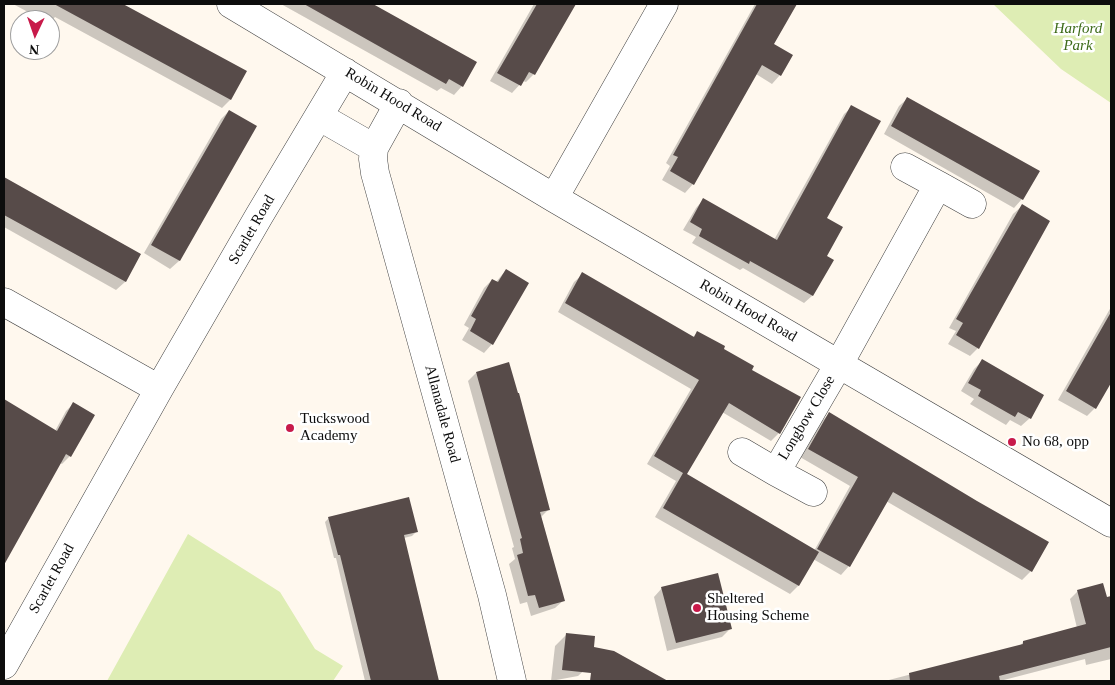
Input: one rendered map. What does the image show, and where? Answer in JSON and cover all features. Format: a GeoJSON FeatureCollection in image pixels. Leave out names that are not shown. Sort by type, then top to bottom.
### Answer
{"type":"FeatureCollection","features":[{"type":"Feature","properties":{"kind":"street","name":"Robin Hood Road"},"geometry":{"type":"LineString","coordinates":[[232,4],[554,198],[1111,523]]}},
{"type":"Feature","properties":{"kind":"street"},"geometry":{"type":"LineString","coordinates":[[554,198],[664,4]]}},
{"type":"Feature","properties":{"kind":"street","name":"Scarlet Road"},"geometry":{"type":"LineString","coordinates":[[4,665],[159,389],[345,72]]}},
{"type":"Feature","properties":{"kind":"street"},"geometry":{"type":"LineString","coordinates":[[320,117],[374,148],[399,103]]}},
{"type":"Feature","properties":{"kind":"street","name":"Allanadale Road"},"geometry":{"type":"LineString","coordinates":[[374,148],[375,173],[492,595],[512,681]]}},
{"type":"Feature","properties":{"kind":"street"},"geometry":{"type":"LineString","coordinates":[[905,167],[972,204]]}},
{"type":"Feature","properties":{"kind":"street"},"geometry":{"type":"LineString","coordinates":[[839,364],[938,185]]}},
{"type":"Feature","properties":{"kind":"street"},"geometry":{"type":"LineString","coordinates":[[4,302],[159,389]]}},
{"type":"Feature","properties":{"kind":"street","name":"Longbow Close"},"geometry":{"type":"LineString","coordinates":[[776,472],[839,364]]}},
{"type":"Feature","properties":{"kind":"street","name":"Longbow Close"},"geometry":{"type":"LineString","coordinates":[[742,452],[813,492]]}},
{"type":"Feature","properties":{"kind":"green space","name":"Harford Park"},"geometry":{"type":"Polygon","coordinates":[[[993,4],[1111,4],[1111,103],[1061,69],[993,4]]]}},
{"type":"Feature","properties":{"kind":"green space"},"geometry":{"type":"Polygon","coordinates":[[[188,534],[280,592],[315,649],[343,666],[333,681],[107,681],[188,534]]]}},
{"type":"Feature","properties":{"kind":"building"},"geometry":{"type":"Polygon","coordinates":[[[54,4],[123,4],[247,71],[231,100],[54,4]]]}},
{"type":"Feature","properties":{"kind":"building"},"geometry":{"type":"Polygon","coordinates":[[[304,4],[373,4],[477,62],[463,87],[449,79],[446,84],[304,4]]]}},
{"type":"Feature","properties":{"kind":"building"},"geometry":{"type":"Polygon","coordinates":[[[537,4],[576,4],[535,75],[529,72],[521,86],[497,73],[537,4]]]}},
{"type":"Feature","properties":{"kind":"building"},"geometry":{"type":"Polygon","coordinates":[[[757,4],[797,4],[774,44],[793,55],[781,76],[762,65],[694,185],[670,171],[678,157],[673,155],[757,4]]]}},
{"type":"Feature","properties":{"kind":"building"},"geometry":{"type":"Polygon","coordinates":[[[907,97],[1040,171],[1023,200],[891,126],[907,97]]]}},
{"type":"Feature","properties":{"kind":"building"},"geometry":{"type":"Polygon","coordinates":[[[851,105],[881,121],[827,218],[843,227],[827,256],[834,260],[813,296],[750,261],[749,264],[699,236],[702,229],[690,222],[703,198],[777,240],[851,105]]]}},
{"type":"Feature","properties":{"kind":"building"},"geometry":{"type":"Polygon","coordinates":[[[229,110],[257,126],[180,261],[151,245],[229,110]]]}},
{"type":"Feature","properties":{"kind":"building"},"geometry":{"type":"Polygon","coordinates":[[[4,177],[141,254],[126,282],[4,215],[4,177]]]}},
{"type":"Feature","properties":{"kind":"building"},"geometry":{"type":"Polygon","coordinates":[[[1022,204],[1050,221],[979,349],[956,335],[963,323],[956,319],[1022,204]]]}},
{"type":"Feature","properties":{"kind":"building"},"geometry":{"type":"Polygon","coordinates":[[[506,269],[529,283],[493,345],[470,331],[476,319],[471,316],[492,279],[498,282],[506,269]]]}},
{"type":"Feature","properties":{"kind":"building"},"geometry":{"type":"Polygon","coordinates":[[[582,272],[694,337],[697,331],[725,346],[724,349],[754,366],[752,370],[801,397],[780,434],[729,403],[687,474],[819,552],[799,586],[663,508],[683,473],[654,456],[699,380],[565,303],[582,272]]]}},
{"type":"Feature","properties":{"kind":"building"},"geometry":{"type":"Polygon","coordinates":[[[1111,312],[1111,383],[1096,409],[1066,391],[1111,312]]]}},
{"type":"Feature","properties":{"kind":"building"},"geometry":{"type":"Polygon","coordinates":[[[982,359],[1044,395],[1031,419],[1018,412],[1015,417],[978,396],[981,390],[968,383],[982,359]]]}},
{"type":"Feature","properties":{"kind":"building"},"geometry":{"type":"Polygon","coordinates":[[[509,362],[550,510],[540,512],[565,601],[539,608],[535,595],[528,596],[517,555],[523,553],[520,539],[522,538],[476,372],[509,362]]]}},
{"type":"Feature","properties":{"kind":"building"},"geometry":{"type":"Polygon","coordinates":[[[4,399],[57,431],[73,402],[95,415],[71,457],[66,454],[4,565],[4,399]]]}},
{"type":"Feature","properties":{"kind":"building"},"geometry":{"type":"Polygon","coordinates":[[[829,412],[1049,542],[1032,572],[893,492],[850,567],[817,549],[858,477],[808,449],[829,412]]]}},
{"type":"Feature","properties":{"kind":"building"},"geometry":{"type":"Polygon","coordinates":[[[409,497],[418,532],[404,535],[439,681],[371,681],[340,555],[338,555],[328,517],[409,497]]]}},
{"type":"Feature","properties":{"kind":"building","name":"Sheltered Housing Scheme"},"geometry":{"type":"Polygon","coordinates":[[[718,573],[732,629],[676,643],[661,587],[718,573]]]}},
{"type":"Feature","properties":{"kind":"building"},"geometry":{"type":"Polygon","coordinates":[[[1103,583],[1107,597],[1111,596],[1111,647],[999,676],[1000,681],[910,681],[909,673],[1023,644],[1023,641],[1086,624],[1077,590],[1103,583]]]}},
{"type":"Feature","properties":{"kind":"building"},"geometry":{"type":"Polygon","coordinates":[[[566,633],[595,636],[594,647],[614,651],[668,681],[590,681],[591,673],[562,670],[566,633]]]}},
{"type":"Feature","properties":{"kind":"place","name":"Tuckswood Academy"},"geometry":{"type":"Point","coordinates":[290,428]}},
{"type":"Feature","properties":{"kind":"place","name":"No 68, opp"},"geometry":{"type":"Point","coordinates":[1012,442]}},
{"type":"Feature","properties":{"kind":"place","name":"Sheltered Housing Scheme"},"geometry":{"type":"Point","coordinates":[697,608]}}]}
